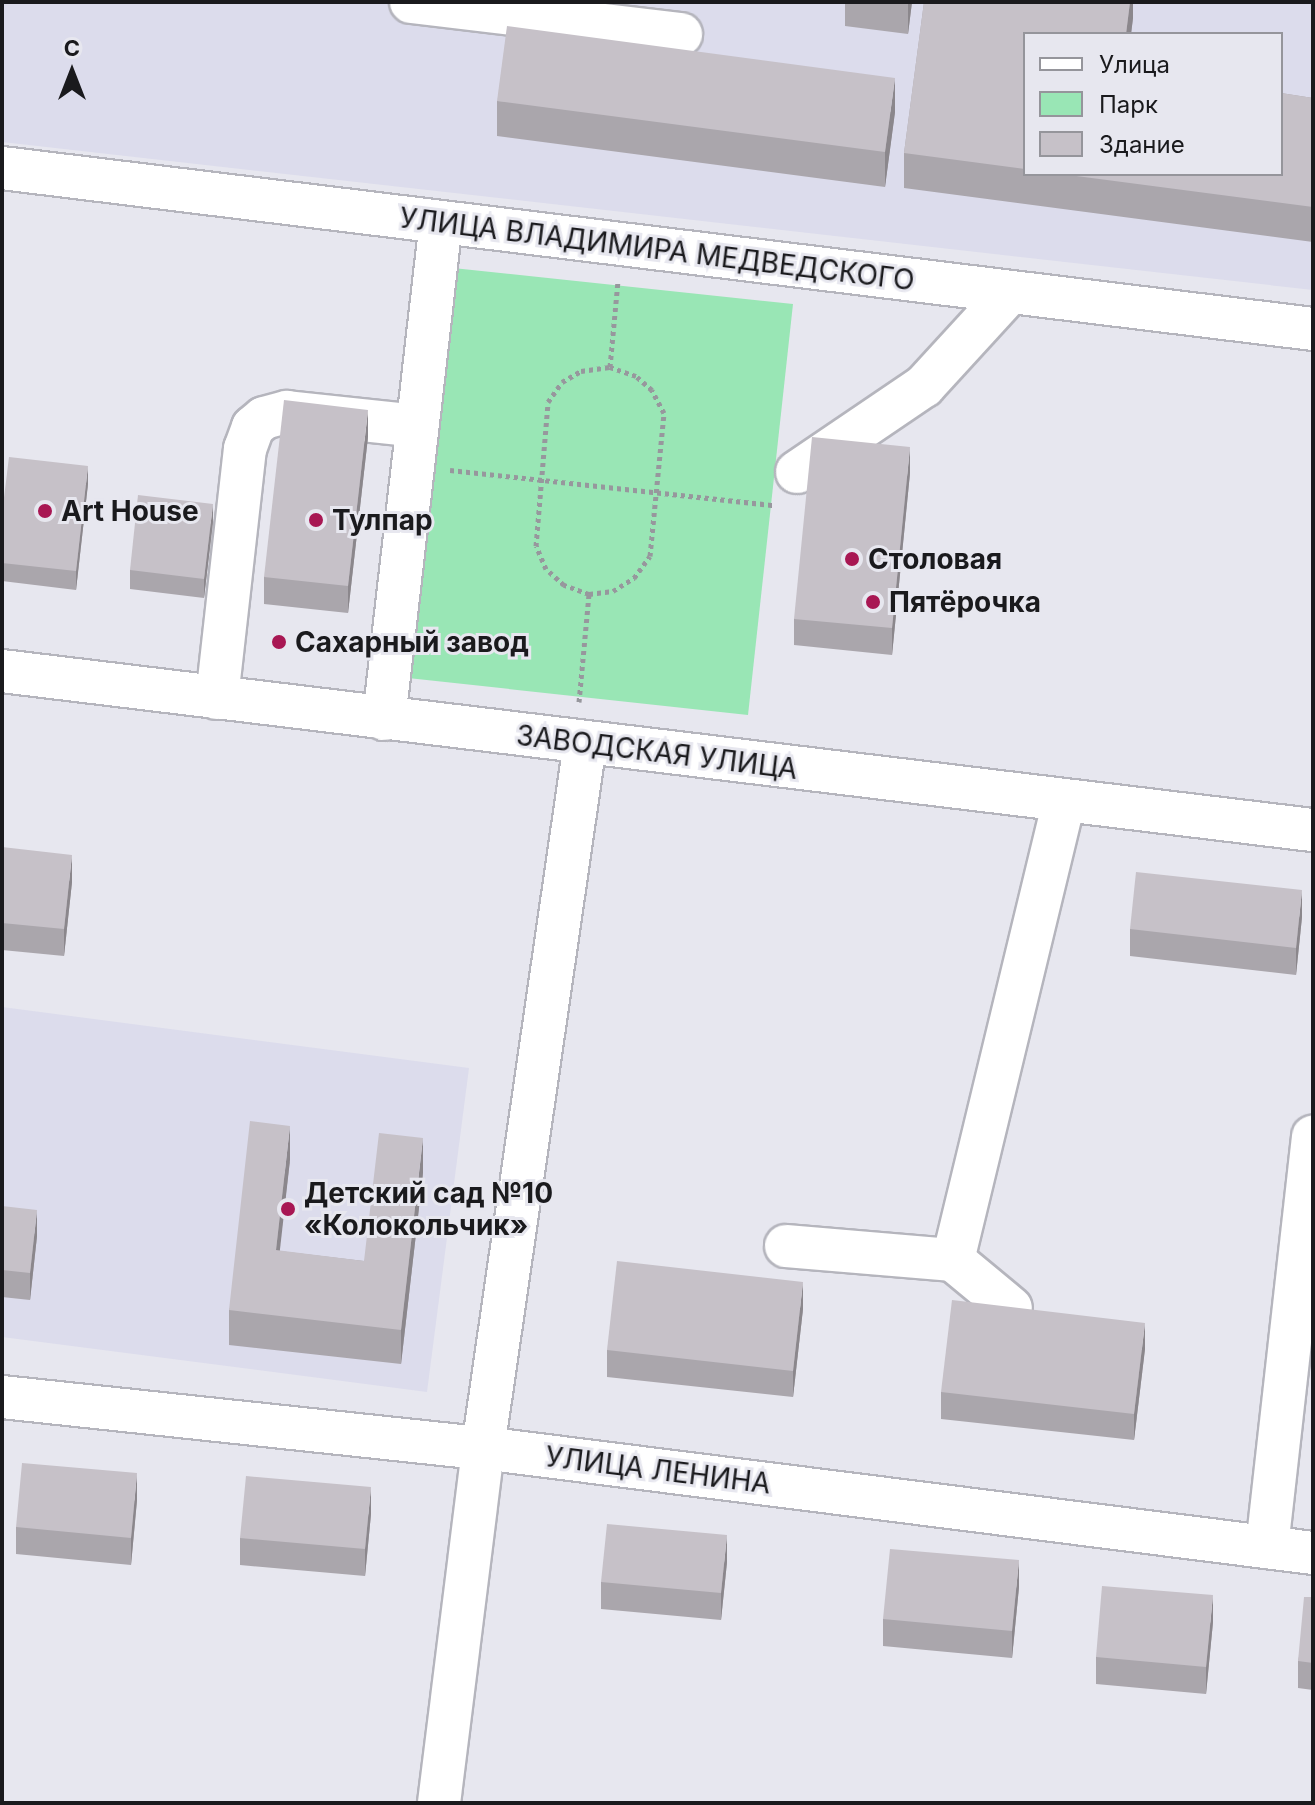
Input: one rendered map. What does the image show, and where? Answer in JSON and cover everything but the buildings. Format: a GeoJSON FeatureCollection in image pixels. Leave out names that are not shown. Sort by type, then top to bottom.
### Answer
{"type":"FeatureCollection","features":[{"type":"Feature","properties":{"kind":"street"},"geometry":{"type":"LineString","coordinates":[[411,2],[681,34]]}},
{"type":"Feature","properties":{"kind":"street","name":"УЛИЦА ВЛАДИМИРА МЕДВЕДСКОГО"},"geometry":{"type":"LineString","coordinates":[[2,168],[1313,329]]}},
{"type":"Feature","properties":{"kind":"street"},"geometry":{"type":"LineString","coordinates":[[384,719],[441,222]]}},
{"type":"Feature","properties":{"kind":"street"},"geometry":{"type":"LineString","coordinates":[[797,472],[924,386],[1010,292]]}},
{"type":"Feature","properties":{"kind":"street"},"geometry":{"type":"LineString","coordinates":[[217,698],[245,449],[253,427],[264,418],[287,412],[415,446]]}},
{"type":"Feature","properties":{"kind":"street","name":"ЗАВОДСКАЯ УЛИЦА"},"geometry":{"type":"LineString","coordinates":[[2,671],[580,744],[1313,830]]}},
{"type":"Feature","properties":{"kind":"street"},"geometry":{"type":"LineString","coordinates":[[439,1803],[483,1448],[580,744]]}},
{"type":"Feature","properties":{"kind":"street"},"geometry":{"type":"LineString","coordinates":[[953,1260],[1064,800]]}},
{"type":"Feature","properties":{"kind":"street"},"geometry":{"type":"LineString","coordinates":[[1267,1547],[1313,1137]]}},
{"type":"Feature","properties":{"kind":"street"},"geometry":{"type":"LineString","coordinates":[[786,1246],[953,1260],[1011,1308]]}},
{"type":"Feature","properties":{"kind":"street","name":"УЛИЦА ЛЕНИНА"},"geometry":{"type":"LineString","coordinates":[[2,1397],[483,1448],[1313,1553]]}},
{"type":"Feature","properties":{"kind":"path"},"geometry":{"type":"LineString","coordinates":[[610,367],[621,244]]}},
{"type":"Feature","properties":{"kind":"path"},"geometry":{"type":"LineString","coordinates":[[610,367],[636,376],[652,390],[664,413],[650,556],[634,578],[613,591],[589,594],[564,585],[546,569],[536,546],[548,402],[562,382],[581,371],[610,367]]}},
{"type":"Feature","properties":{"kind":"path"},"geometry":{"type":"LineString","coordinates":[[415,446],[541,480],[779,504],[795,489],[797,472]]}},
{"type":"Feature","properties":{"kind":"path"},"geometry":{"type":"LineString","coordinates":[[580,744],[589,594]]}},
{"type":"Feature","properties":{"kind":"shaded area"},"geometry":{"type":"Polygon","coordinates":[[[2,2],[1313,2],[1313,290],[2,142],[2,2]]]}},
{"type":"Feature","properties":{"kind":"shaded area","name":"Детский сад №10 «Колокольчик»"},"geometry":{"type":"Polygon","coordinates":[[[2,1007],[469,1068],[427,1392],[2,1337],[2,1007]]]}},
{"type":"Feature","properties":{"kind":"green space"},"geometry":{"type":"Polygon","coordinates":[[[453,268],[793,304],[748,715],[408,678],[453,268]]]}},
{"type":"Feature","properties":{"kind":"place","name":"Art House"},"geometry":{"type":"Point","coordinates":[45,511]}},
{"type":"Feature","properties":{"kind":"place","name":"Тулпар"},"geometry":{"type":"Point","coordinates":[316,520]}},
{"type":"Feature","properties":{"kind":"place","name":"Столовая"},"geometry":{"type":"Point","coordinates":[852,559]}},
{"type":"Feature","properties":{"kind":"place","name":"Пятёрочка"},"geometry":{"type":"Point","coordinates":[873,602]}},
{"type":"Feature","properties":{"kind":"place","name":"Сахарный завод"},"geometry":{"type":"Point","coordinates":[279,642]}},
{"type":"Feature","properties":{"kind":"place","name":"Детский сад №10 «Колокольчик»"},"geometry":{"type":"Point","coordinates":[288,1209]}}]}
